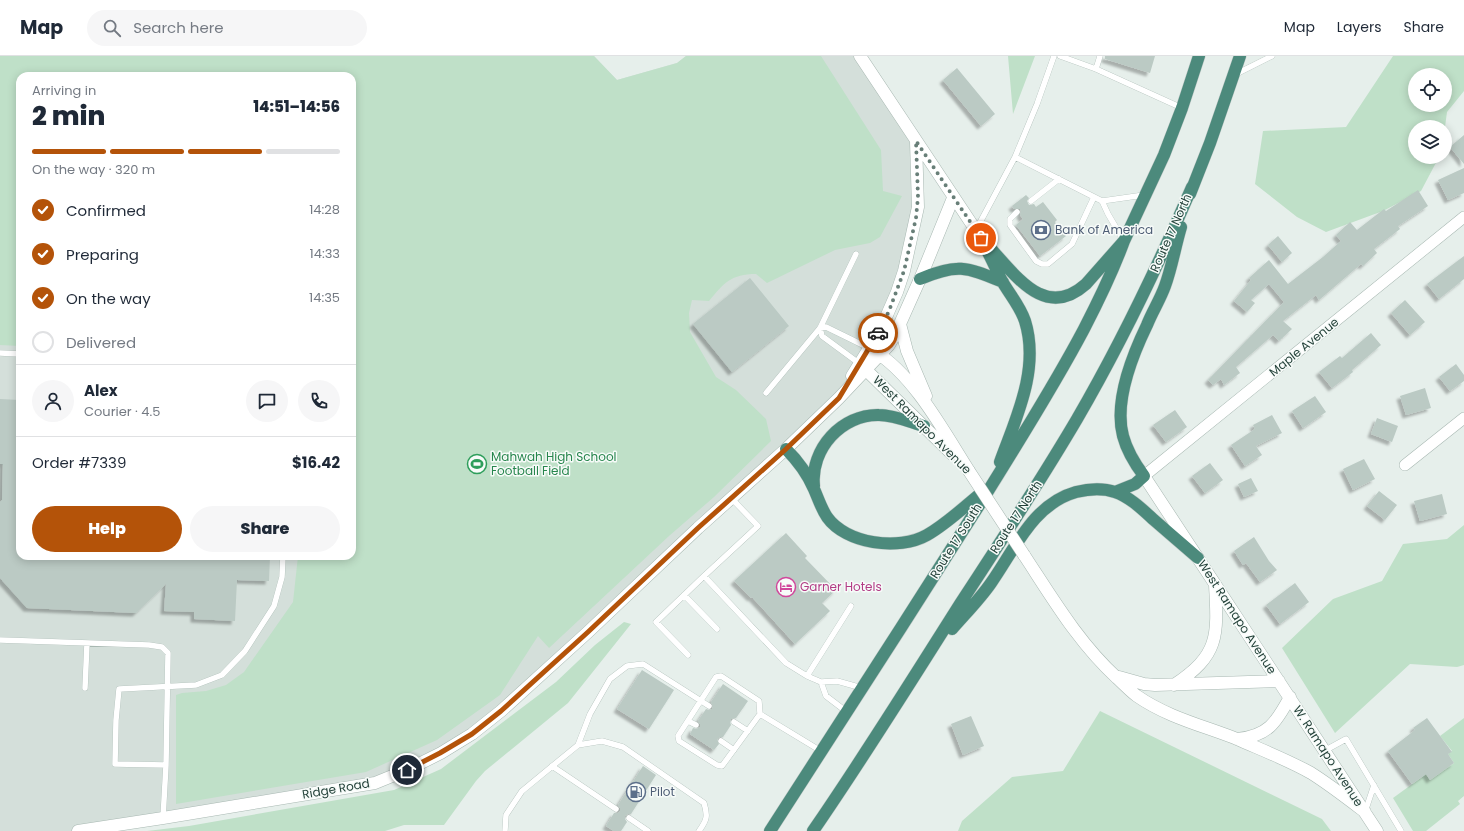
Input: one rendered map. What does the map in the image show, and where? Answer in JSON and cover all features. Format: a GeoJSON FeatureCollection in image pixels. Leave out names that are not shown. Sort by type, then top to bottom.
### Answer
{"type":"FeatureCollection","features":[{"type":"Feature","properties":{"kind":"highway"},"geometry":{"type":"LineString","coordinates":[[978,234],[1027,288],[1037,294],[1056,298],[1064,297],[1079,290],[1124,241],[1164,155],[1182,108],[1199,56]]}},
{"type":"Feature","properties":{"kind":"highway"},"geometry":{"type":"LineString","coordinates":[[1115,492],[1135,484],[1144,476],[1131,457],[1123,436],[1121,420],[1122,402],[1135,352],[1165,287],[1192,187],[1210,143],[1240,56]]}},
{"type":"Feature","properties":{"kind":"highway","name":"Route 17 North"},"geometry":{"type":"LineString","coordinates":[[813,831],[1050,464],[1099,380],[1149,281],[1192,187]]}},
{"type":"Feature","properties":{"kind":"highway"},"geometry":{"type":"LineString","coordinates":[[786,449],[802,467],[815,491],[824,513],[832,524],[848,535],[866,541],[888,543],[908,541],[926,535],[944,523],[992,485],[1022,399],[1028,377],[1030,362],[1024,321],[1019,308],[1003,282],[978,234]]}},
{"type":"Feature","properties":{"kind":"highway","name":"Route 17 South"},"geometry":{"type":"LineString","coordinates":[[770,831],[822,752],[1025,432],[1071,354],[1115,267],[1124,241]]}},
{"type":"Feature","properties":{"kind":"highway"},"geometry":{"type":"LineString","coordinates":[[920,279],[943,270],[960,269],[976,272],[1003,282]]}},
{"type":"Feature","properties":{"kind":"highway"},"geometry":{"type":"LineString","coordinates":[[815,491],[814,473],[819,456],[827,440],[846,423],[862,417],[879,415],[899,418],[924,426]]}},
{"type":"Feature","properties":{"kind":"highway"},"geometry":{"type":"LineString","coordinates":[[922,663],[991,584],[1028,528],[1045,509],[1060,498],[1088,489],[1115,492],[1141,509],[1198,558]]}},
{"type":"Feature","properties":{"kind":"street"},"geometry":{"type":"LineString","coordinates":[[860,56],[978,234]]}},
{"type":"Feature","properties":{"kind":"street"},"geometry":{"type":"LineString","coordinates":[[863,367],[869,348],[880,331],[889,311],[904,271],[909,250],[918,207],[916,141]]}},
{"type":"Feature","properties":{"kind":"street","name":"West Ramapo Avenue"},"geometry":{"type":"LineString","coordinates":[[954,198],[920,279],[889,345],[863,367],[969,471],[1066,619],[1088,648],[1106,668],[1136,695],[1150,704],[1177,717],[1281,758],[1310,773],[1365,812]]}},
{"type":"Feature","properties":{"kind":"street","name":"Maple Avenue"},"geometry":{"type":"LineString","coordinates":[[1144,476],[1464,217]]}},
{"type":"Feature","properties":{"kind":"street"},"geometry":{"type":"LineString","coordinates":[[900,324],[913,368],[942,429]]}},
{"type":"Feature","properties":{"kind":"street"},"geometry":{"type":"LineString","coordinates":[[869,348],[886,358],[901,372],[918,394],[969,471]]}},
{"type":"Feature","properties":{"kind":"street","name":"Ridge Road"},"geometry":{"type":"LineString","coordinates":[[78,831],[375,783],[407,770],[440,753],[472,734],[501,711],[786,449],[839,398],[863,367]]}},
{"type":"Feature","properties":{"kind":"street"},"geometry":{"type":"LineString","coordinates":[[1405,465],[1464,418]]}},
{"type":"Feature","properties":{"kind":"street","name":"West Ramapo Avenue"},"geometry":{"type":"LineString","coordinates":[[1144,476],[1279,681]]}},
{"type":"Feature","properties":{"kind":"street"},"geometry":{"type":"LineString","coordinates":[[1174,685],[1196,670],[1211,648],[1214,640],[1217,620],[1215,584]]}},
{"type":"Feature","properties":{"kind":"street","name":"West Ramapo Avenue"},"geometry":{"type":"LineString","coordinates":[[1116,676],[1144,684],[1174,685],[1279,681]]}},
{"type":"Feature","properties":{"kind":"street","name":"W. Ramapo Avenue"},"geometry":{"type":"LineString","coordinates":[[1279,681],[1377,831]]}},
{"type":"Feature","properties":{"kind":"street"},"geometry":{"type":"LineString","coordinates":[[1236,739],[1250,737],[1269,728],[1279,717],[1290,697]]}},
{"type":"Feature","properties":{"kind":"lane"},"geometry":{"type":"LineString","coordinates":[[978,234],[1015,157],[1037,104],[1054,56]]}},
{"type":"Feature","properties":{"kind":"lane"},"geometry":{"type":"LineString","coordinates":[[1060,56],[1096,69],[1182,108]]}},
{"type":"Feature","properties":{"kind":"lane"},"geometry":{"type":"LineString","coordinates":[[1096,69],[1100,56]]}},
{"type":"Feature","properties":{"kind":"lane"},"geometry":{"type":"LineString","coordinates":[[1234,76],[1272,56]]}},
{"type":"Feature","properties":{"kind":"lane"},"geometry":{"type":"LineString","coordinates":[[1015,157],[1102,201],[1146,195]]}},
{"type":"Feature","properties":{"kind":"lane"},"geometry":{"type":"LineString","coordinates":[[1031,201],[1059,179]]}},
{"type":"Feature","properties":{"kind":"lane"},"geometry":{"type":"LineString","coordinates":[[1017,212],[1010,219],[1010,225],[1036,261],[1042,264],[1048,264],[1072,244],[1094,197]]}},
{"type":"Feature","properties":{"kind":"lane"},"geometry":{"type":"LineString","coordinates":[[1102,201],[1124,241]]}},
{"type":"Feature","properties":{"kind":"lane"},"geometry":{"type":"LineString","coordinates":[[766,393],[820,328],[856,254]]}},
{"type":"Feature","properties":{"kind":"lane"},"geometry":{"type":"LineString","coordinates":[[820,328],[826,327],[869,348]]}},
{"type":"Feature","properties":{"kind":"lane"},"geometry":{"type":"LineString","coordinates":[[820,328],[822,336],[863,367]]}},
{"type":"Feature","properties":{"kind":"lane"},"geometry":{"type":"LineString","coordinates":[[0,353],[16,354]]}},
{"type":"Feature","properties":{"kind":"lane"},"geometry":{"type":"LineString","coordinates":[[688,655],[656,622],[758,526],[732,499]]}},
{"type":"Feature","properties":{"kind":"lane"},"geometry":{"type":"LineString","coordinates":[[166,765],[115,764],[119,689],[196,685],[222,676],[245,651],[274,606],[282,577],[283,560]]}},
{"type":"Feature","properties":{"kind":"lane"},"geometry":{"type":"LineString","coordinates":[[704,576],[786,663],[807,676],[822,682],[837,681],[862,688]]}},
{"type":"Feature","properties":{"kind":"lane"},"geometry":{"type":"LineString","coordinates":[[684,595],[717,629]]}},
{"type":"Feature","properties":{"kind":"lane"},"geometry":{"type":"LineString","coordinates":[[807,676],[851,606]]}},
{"type":"Feature","properties":{"kind":"lane"},"geometry":{"type":"LineString","coordinates":[[0,640],[162,647],[168,653],[166,765],[163,818]]}},
{"type":"Feature","properties":{"kind":"lane"},"geometry":{"type":"LineString","coordinates":[[85,688],[87,643]]}},
{"type":"Feature","properties":{"kind":"lane"},"geometry":{"type":"LineString","coordinates":[[578,745],[590,714],[610,679],[627,666],[643,664],[709,706]]}},
{"type":"Feature","properties":{"kind":"lane"},"geometry":{"type":"LineString","coordinates":[[721,676],[759,700],[760,714],[722,766],[717,765],[679,740],[678,736],[716,677],[721,676]]}},
{"type":"Feature","properties":{"kind":"lane"},"geometry":{"type":"LineString","coordinates":[[822,682],[826,696],[847,712]]}},
{"type":"Feature","properties":{"kind":"lane"},"geometry":{"type":"LineString","coordinates":[[760,714],[822,752]]}},
{"type":"Feature","properties":{"kind":"lane"},"geometry":{"type":"LineString","coordinates":[[688,721],[696,725]]}},
{"type":"Feature","properties":{"kind":"lane"},"geometry":{"type":"LineString","coordinates":[[734,722],[748,731]]}},
{"type":"Feature","properties":{"kind":"lane"},"geometry":{"type":"LineString","coordinates":[[1324,750],[1346,739],[1401,831]]}},
{"type":"Feature","properties":{"kind":"lane"},"geometry":{"type":"LineString","coordinates":[[505,831],[506,815],[522,792],[578,745],[602,741],[623,747],[704,803],[707,813],[705,823],[699,831]]}},
{"type":"Feature","properties":{"kind":"lane"},"geometry":{"type":"LineString","coordinates":[[721,741],[734,750]]}},
{"type":"Feature","properties":{"kind":"lane"},"geometry":{"type":"LineString","coordinates":[[552,766],[616,809]]}},
{"type":"Feature","properties":{"kind":"lane"},"geometry":{"type":"LineString","coordinates":[[1365,812],[1374,785]]}},
{"type":"Feature","properties":{"kind":"lane"},"geometry":{"type":"LineString","coordinates":[[629,818],[648,831]]}},
{"type":"Feature","properties":{"kind":"shaded area"},"geometry":{"type":"Polygon","coordinates":[[[594,56],[617,80],[677,63],[686,56],[860,56],[916,141],[918,185],[897,292],[839,398],[472,734],[375,783],[78,831],[0,831],[0,204],[16,198],[16,560],[356,560],[356,548],[594,56]]]}},
{"type":"Feature","properties":{"kind":"green space"},"geometry":{"type":"Polygon","coordinates":[[[0,56],[594,56],[617,80],[677,63],[686,56],[821,56],[881,150],[883,191],[902,196],[880,237],[870,243],[835,250],[767,283],[756,274],[740,276],[729,281],[719,289],[709,301],[692,300],[689,313],[690,332],[716,377],[736,390],[766,419],[771,441],[714,497],[669,536],[549,648],[538,636],[500,695],[437,740],[366,772],[176,804],[176,695],[206,691],[226,685],[244,672],[293,602],[298,560],[356,560],[356,72],[16,72],[16,346],[0,345],[0,56]]]}},
{"type":"Feature","properties":{"kind":"green space"},"geometry":{"type":"Polygon","coordinates":[[[1008,56],[1035,56],[1013,114],[1008,56]]]}},
{"type":"Feature","properties":{"kind":"green space"},"geometry":{"type":"Polygon","coordinates":[[[1393,56],[1464,56],[1464,91],[1452,106],[1452,68],[1408,68],[1408,112],[1447,112],[1446,120],[1408,120],[1408,164],[1435,164],[1421,191],[1383,211],[1326,232],[1297,217],[1255,184],[1263,131],[1346,127],[1393,56]]]}},
{"type":"Feature","properties":{"kind":"green space"},"geometry":{"type":"Polygon","coordinates":[[[1464,525],[1464,665],[1457,667],[1410,664],[1335,733],[1282,648],[1333,599],[1382,581],[1403,544],[1447,539],[1464,525]]]}},
{"type":"Feature","properties":{"kind":"green space"},"geometry":{"type":"Polygon","coordinates":[[[624,622],[631,624],[568,703],[485,771],[444,825],[404,825],[385,831],[147,831],[189,826],[394,790],[441,769],[556,682],[595,645],[624,622]]]}},
{"type":"Feature","properties":{"kind":"green space"},"geometry":{"type":"Polygon","coordinates":[[[1100,711],[1322,819],[1331,831],[958,831],[962,821],[1012,777],[1063,771],[1100,711]]]}},
{"type":"Feature","properties":{"kind":"green space"},"geometry":{"type":"Polygon","coordinates":[[[1464,718],[1464,796],[1458,801],[1460,804],[1426,831],[1413,831],[1393,798],[1426,774],[1430,780],[1454,763],[1448,754],[1452,751],[1440,736],[1464,718]]]}},
{"type":"Feature","properties":{"kind":"building"},"geometry":{"type":"Polygon","coordinates":[[[1105,56],[1155,56],[1150,73],[1105,59],[1105,56]]]}},
{"type":"Feature","properties":{"kind":"building"},"geometry":{"type":"Polygon","coordinates":[[[957,68],[995,114],[981,126],[943,80],[957,68]]]}},
{"type":"Feature","properties":{"kind":"building"},"geometry":{"type":"Polygon","coordinates":[[[1464,135],[1464,164],[1452,149],[1452,145],[1464,135]]]}},
{"type":"Feature","properties":{"kind":"building"},"geometry":{"type":"Polygon","coordinates":[[[1464,168],[1464,193],[1448,200],[1438,180],[1464,168]]]}},
{"type":"Feature","properties":{"kind":"building"},"geometry":{"type":"Polygon","coordinates":[[[1418,190],[1428,206],[1398,226],[1400,229],[1374,249],[1377,253],[1363,266],[1361,264],[1319,300],[1316,295],[1283,321],[1292,329],[1279,341],[1273,335],[1236,367],[1240,373],[1224,385],[1221,379],[1213,385],[1208,380],[1284,302],[1269,284],[1251,300],[1255,303],[1247,312],[1234,301],[1251,280],[1249,278],[1269,260],[1288,284],[1341,241],[1336,235],[1350,222],[1357,230],[1384,209],[1386,211],[1418,190]]]}},
{"type":"Feature","properties":{"kind":"building","name":"Bank of America"},"geometry":{"type":"Polygon","coordinates":[[[1026,195],[1029,198],[1027,201],[1029,205],[1034,204],[1036,207],[1043,202],[1057,220],[1055,222],[1066,236],[1040,256],[1016,225],[1023,219],[1020,215],[1020,209],[1014,209],[1012,206],[1026,195]]]}},
{"type":"Feature","properties":{"kind":"building"},"geometry":{"type":"Polygon","coordinates":[[[1278,236],[1292,253],[1282,262],[1268,245],[1278,236]]]}},
{"type":"Feature","properties":{"kind":"building"},"geometry":{"type":"Polygon","coordinates":[[[1464,256],[1464,279],[1439,299],[1427,284],[1464,256]]]}},
{"type":"Feature","properties":{"kind":"building"},"geometry":{"type":"Polygon","coordinates":[[[750,278],[789,326],[732,372],[693,324],[750,278]]]}},
{"type":"Feature","properties":{"kind":"building"},"geometry":{"type":"Polygon","coordinates":[[[1405,300],[1425,322],[1410,335],[1391,313],[1405,300]]]}},
{"type":"Feature","properties":{"kind":"building"},"geometry":{"type":"Polygon","coordinates":[[[1371,333],[1381,345],[1352,370],[1353,372],[1332,388],[1319,372],[1340,356],[1342,358],[1371,333]]]}},
{"type":"Feature","properties":{"kind":"building"},"geometry":{"type":"Polygon","coordinates":[[[1456,364],[1464,375],[1464,381],[1450,391],[1439,377],[1456,364]]]}},
{"type":"Feature","properties":{"kind":"building"},"geometry":{"type":"Polygon","coordinates":[[[1425,388],[1431,408],[1406,415],[1400,396],[1425,388]]]}},
{"type":"Feature","properties":{"kind":"building"},"geometry":{"type":"Polygon","coordinates":[[[1315,396],[1326,412],[1303,428],[1292,411],[1315,396]]]}},
{"type":"Feature","properties":{"kind":"building"},"geometry":{"type":"Polygon","coordinates":[[[0,399],[16,400],[16,560],[270,560],[269,581],[237,580],[235,621],[194,619],[194,612],[164,611],[166,584],[136,613],[27,608],[0,578],[0,502],[2,500],[3,464],[0,464],[0,399]]]}},
{"type":"Feature","properties":{"kind":"building"},"geometry":{"type":"Polygon","coordinates":[[[1175,410],[1187,427],[1166,442],[1153,425],[1175,410]]]}},
{"type":"Feature","properties":{"kind":"building"},"geometry":{"type":"Polygon","coordinates":[[[1272,415],[1282,433],[1256,446],[1262,455],[1245,466],[1231,445],[1255,429],[1253,425],[1272,415]]]}},
{"type":"Feature","properties":{"kind":"building"},"geometry":{"type":"Polygon","coordinates":[[[1377,418],[1398,426],[1392,442],[1371,434],[1377,418]]]}},
{"type":"Feature","properties":{"kind":"building"},"geometry":{"type":"Polygon","coordinates":[[[1364,459],[1375,479],[1353,490],[1343,469],[1364,459]]]}},
{"type":"Feature","properties":{"kind":"building"},"geometry":{"type":"Polygon","coordinates":[[[1210,463],[1223,480],[1205,493],[1192,476],[1210,463]]]}},
{"type":"Feature","properties":{"kind":"building"},"geometry":{"type":"Polygon","coordinates":[[[1251,478],[1258,491],[1244,497],[1238,484],[1251,478]]]}},
{"type":"Feature","properties":{"kind":"building"},"geometry":{"type":"Polygon","coordinates":[[[1379,491],[1397,505],[1385,520],[1367,506],[1379,491]]]}},
{"type":"Feature","properties":{"kind":"building"},"geometry":{"type":"Polygon","coordinates":[[[1442,494],[1447,514],[1420,521],[1414,501],[1442,494]]]}},
{"type":"Feature","properties":{"kind":"building","name":"Garner Hotels"},"geometry":{"type":"Polygon","coordinates":[[[786,533],[807,556],[805,558],[836,590],[822,603],[830,611],[795,644],[752,597],[751,598],[734,581],[786,533]]]}},
{"type":"Feature","properties":{"kind":"building"},"geometry":{"type":"Polygon","coordinates":[[[1254,537],[1269,561],[1277,570],[1260,582],[1246,563],[1243,565],[1234,551],[1254,537]]]}},
{"type":"Feature","properties":{"kind":"building"},"geometry":{"type":"Polygon","coordinates":[[[1295,583],[1309,602],[1280,624],[1266,605],[1295,583]]]}},
{"type":"Feature","properties":{"kind":"building"},"geometry":{"type":"Polygon","coordinates":[[[642,670],[674,690],[649,729],[617,709],[642,670]]]}},
{"type":"Feature","properties":{"kind":"building"},"geometry":{"type":"Polygon","coordinates":[[[723,684],[748,701],[736,718],[731,719],[731,725],[723,737],[717,739],[719,744],[714,750],[690,734],[693,728],[697,729],[700,727],[698,721],[706,709],[712,709],[713,706],[711,702],[723,684]]]}},
{"type":"Feature","properties":{"kind":"building"},"geometry":{"type":"Polygon","coordinates":[[[971,716],[984,746],[963,755],[951,724],[971,716]]]}},
{"type":"Feature","properties":{"kind":"building"},"geometry":{"type":"Polygon","coordinates":[[[1427,718],[1452,752],[1448,754],[1454,763],[1430,780],[1426,774],[1412,784],[1388,751],[1415,730],[1413,728],[1427,718]]]}},
{"type":"Feature","properties":{"kind":"building"},"geometry":{"type":"Polygon","coordinates":[[[643,766],[656,775],[631,814],[625,816],[627,822],[621,831],[614,831],[606,826],[614,813],[618,813],[620,811],[618,805],[643,766]]]}},
{"type":"Feature","properties":{"kind":"way so far"},"geometry":{"type":"LineString","coordinates":[[878,333],[897,292],[904,271],[916,218],[918,207],[918,185],[916,141],[981,238]]}},
{"type":"Feature","properties":{"kind":"place","name":"Bank of America"},"geometry":{"type":"Point","coordinates":[1041,230]}},
{"type":"Feature","properties":{"kind":"place","name":"Mahwah High School Football Field"},"geometry":{"type":"Point","coordinates":[477,464]}},
{"type":"Feature","properties":{"kind":"place","name":"Garner Hotels"},"geometry":{"type":"Point","coordinates":[786,587]}},
{"type":"Feature","properties":{"kind":"place","name":"Pilot"},"geometry":{"type":"Point","coordinates":[636,792]}},
{"type":"Feature","properties":{"kind":"route"},"geometry":{"type":"LineString","coordinates":[[407,770],[472,734],[501,711],[588,632],[698,528],[810,427],[839,398],[878,333]]}}]}
